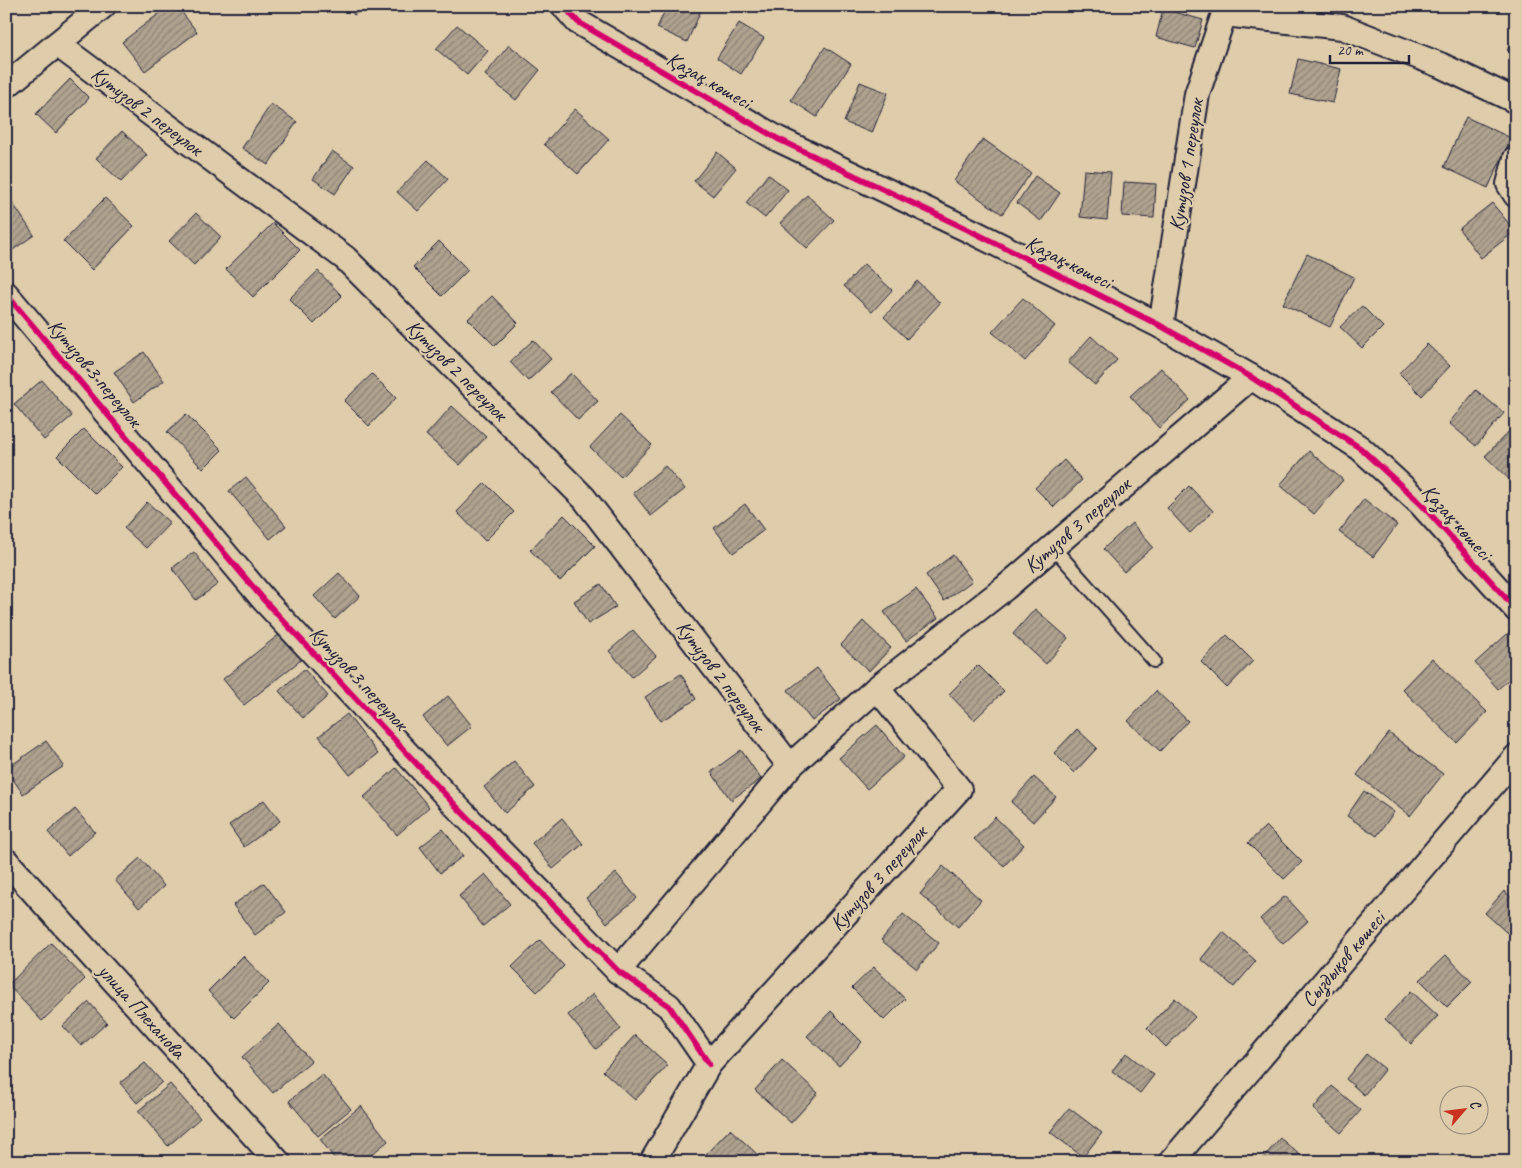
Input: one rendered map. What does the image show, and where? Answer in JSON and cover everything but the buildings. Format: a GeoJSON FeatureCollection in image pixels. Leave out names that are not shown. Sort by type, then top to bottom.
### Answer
{"type":"FeatureCollection","features":[{"type":"Feature","properties":{"kind":"street"},"geometry":{"type":"LineString","coordinates":[[6,86],[103,6]]}},
{"type":"Feature","properties":{"kind":"street","name":"Қазақ көшесі"},"geometry":{"type":"LineString","coordinates":[[564,6],[578,22],[778,139],[973,232],[1161,326],[1251,377],[1360,448],[1420,504],[1516,609]]}},
{"type":"Feature","properties":{"kind":"street"},"geometry":{"type":"LineString","coordinates":[[1224,10],[1342,27],[1440,65],[1516,101]]}},
{"type":"Feature","properties":{"kind":"street","name":"Кутузов 1 переулок"},"geometry":{"type":"LineString","coordinates":[[1161,326],[1197,94],[1224,10]]}},
{"type":"Feature","properties":{"kind":"street","name":"Кутузов 2 переулок"},"geometry":{"type":"LineString","coordinates":[[56,44],[345,258],[584,498],[790,766]]}},
{"type":"Feature","properties":{"kind":"street"},"geometry":{"type":"LineString","coordinates":[[1516,158],[1509,184],[1516,195]]}},
{"type":"Feature","properties":{"kind":"street","name":"Кутузов 3 переулок"},"geometry":{"type":"LineString","coordinates":[[6,294],[264,600],[456,806],[618,971],[669,1006],[710,1064]]}},
{"type":"Feature","properties":{"kind":"street","name":"Кутузов 3 переулок"},"geometry":{"type":"LineString","coordinates":[[618,971],[790,766],[877,688],[1005,588],[1251,377]]}},
{"type":"Feature","properties":{"kind":"street","name":"Кутузов 3 переулок"},"geometry":{"type":"LineString","coordinates":[[652,1162],[710,1064],[959,789],[877,688]]}},
{"type":"Feature","properties":{"kind":"street","name":"Сыздықов көшесі"},"geometry":{"type":"LineString","coordinates":[[1170,1162],[1516,757]]}},
{"type":"Feature","properties":{"kind":"street","name":"улица Плеханова"},"geometry":{"type":"LineString","coordinates":[[6,861],[278,1162]]}},
{"type":"Feature","properties":{"kind":"lane"},"geometry":{"type":"LineString","coordinates":[[1052,546],[1154,662]]}},
{"type":"Feature","properties":{"kind":"cycle path"},"geometry":{"type":"LineString","coordinates":[[564,6],[578,22],[778,139],[973,232],[1161,326],[1251,377],[1360,448],[1421,504],[1516,609]]}},
{"type":"Feature","properties":{"kind":"cycle path"},"geometry":{"type":"LineString","coordinates":[[6,294],[264,600],[456,806],[618,971],[669,1006],[709,1064]]}}]}
